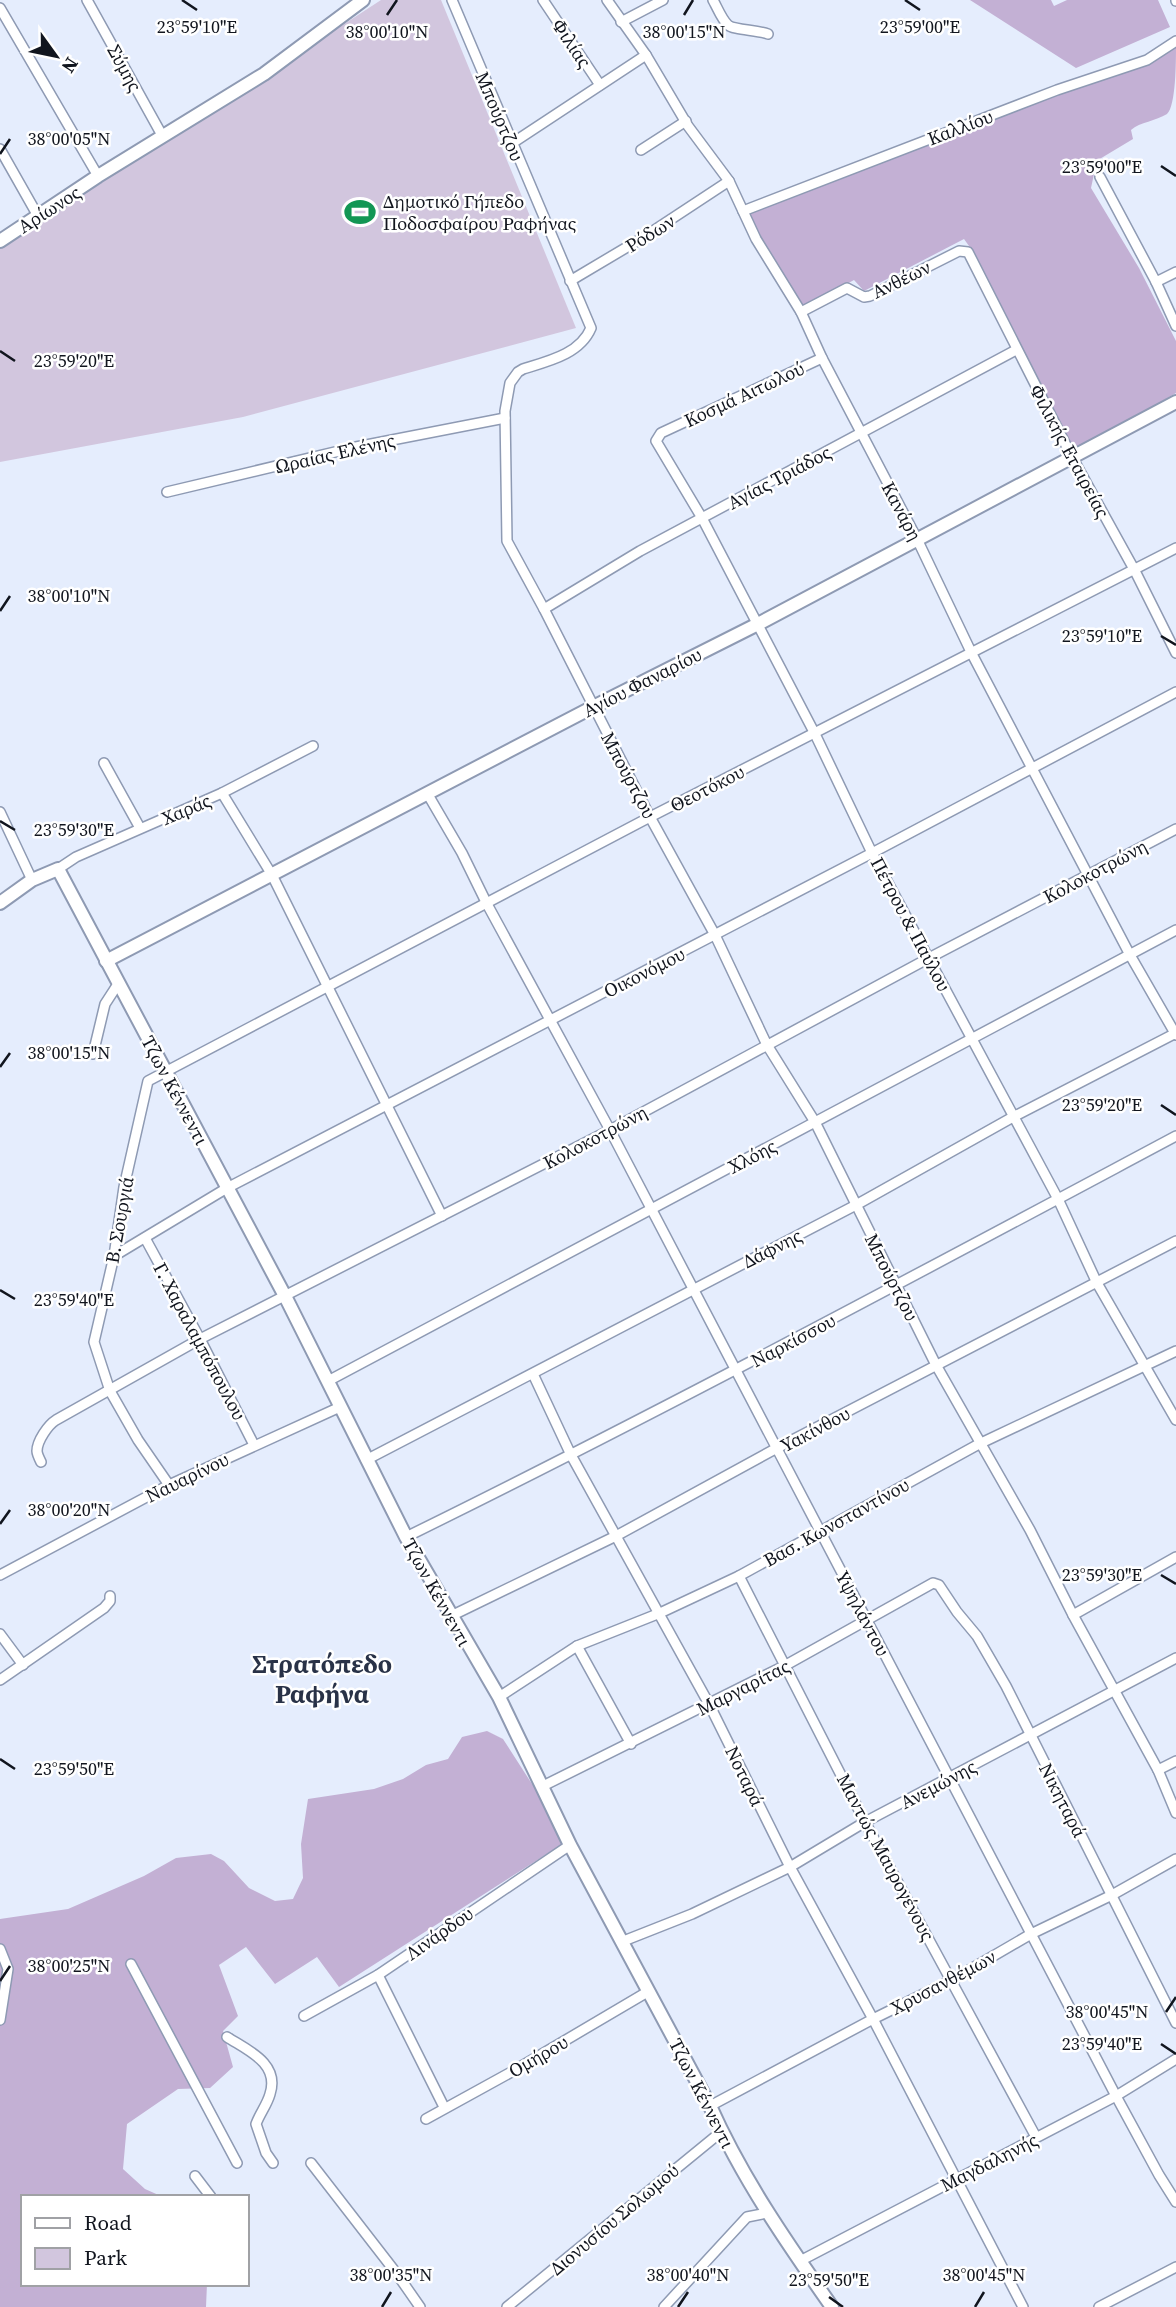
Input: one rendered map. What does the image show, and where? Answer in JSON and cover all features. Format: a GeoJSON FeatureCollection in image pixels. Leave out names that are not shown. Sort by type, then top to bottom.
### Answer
{"type":"FeatureCollection","features":[{"type":"Feature","properties":{"kind":"street","name":"Σύμης"},"geometry":{"type":"LineString","coordinates":[[87,0],[163,137]]}},
{"type":"Feature","properties":{"kind":"street","name":"Αρίωνος"},"geometry":{"type":"LineString","coordinates":[[0,242],[99,176],[264,74],[363,0]]}},
{"type":"Feature","properties":{"kind":"street","name":"Μπούρτζου"},"geometry":{"type":"LineString","coordinates":[[452,0],[591,328],[586,340],[579,346],[561,356],[518,372],[507,392],[506,536],[650,817],[715,935],[767,1045],[815,1122],[895,1286],[979,1444]]}},
{"type":"Feature","properties":{"kind":"street","name":"Φιλίας"},"geometry":{"type":"LineString","coordinates":[[543,0],[600,85]]}},
{"type":"Feature","properties":{"kind":"street","name":"Κανάρη"},"geometry":{"type":"LineString","coordinates":[[607,0],[646,55],[686,121],[729,181],[756,239],[801,312],[822,358],[917,539],[972,654],[1130,955],[1176,1034]]}},
{"type":"Feature","properties":{"kind":"street"},"geometry":{"type":"LineString","coordinates":[[621,22],[663,0]]}},
{"type":"Feature","properties":{"kind":"street"},"geometry":{"type":"LineString","coordinates":[[713,0],[727,25],[768,34]]}},
{"type":"Feature","properties":{"kind":"street"},"geometry":{"type":"LineString","coordinates":[[0,8],[99,176]]}},
{"type":"Feature","properties":{"kind":"street","name":"Καλλίου"},"geometry":{"type":"LineString","coordinates":[[743,211],[1057,90],[1147,60],[1176,41]]}},
{"type":"Feature","properties":{"kind":"street"},"geometry":{"type":"LineString","coordinates":[[511,144],[646,55]]}},
{"type":"Feature","properties":{"kind":"street"},"geometry":{"type":"LineString","coordinates":[[641,150],[686,121]]}},
{"type":"Feature","properties":{"kind":"street"},"geometry":{"type":"LineString","coordinates":[[0,149],[38,216]]}},
{"type":"Feature","properties":{"kind":"street"},"geometry":{"type":"LineString","coordinates":[[1100,177],[1156,282],[1176,326]]}},
{"type":"Feature","properties":{"kind":"street","name":"Ρόδων"},"geometry":{"type":"LineString","coordinates":[[570,281],[645,237],[729,181]]}},
{"type":"Feature","properties":{"kind":"street","name":"Ανθέων"},"geometry":{"type":"LineString","coordinates":[[801,312],[847,288],[864,297],[870,296],[958,251],[965,251]]}},
{"type":"Feature","properties":{"kind":"street","name":"Φιλικής Εταιρείας"},"geometry":{"type":"LineString","coordinates":[[965,251],[970,255],[1016,350],[1135,570],[1176,653]]}},
{"type":"Feature","properties":{"kind":"street"},"geometry":{"type":"LineString","coordinates":[[1156,282],[1176,272]]}},
{"type":"Feature","properties":{"kind":"street","name":"Αγίας Τριάδος"},"geometry":{"type":"LineString","coordinates":[[544,609],[640,551],[1016,350]]}},
{"type":"Feature","properties":{"kind":"street","name":"Κοσμά Αιτωλού"},"geometry":{"type":"LineString","coordinates":[[666,430],[822,358]]}},
{"type":"Feature","properties":{"kind":"street","name":"Αγίου Φαναρίου"},"geometry":{"type":"LineString","coordinates":[[106,961],[758,624],[1176,402]]}},
{"type":"Feature","properties":{"kind":"street","name":"Ωραίας Ελένης"},"geometry":{"type":"LineString","coordinates":[[167,492],[356,447],[505,418]]}},
{"type":"Feature","properties":{"kind":"street","name":"Πέτρου & Παύλου"},"geometry":{"type":"LineString","coordinates":[[666,430],[658,435],[656,441],[702,517],[815,734],[872,853],[1058,1199],[1097,1283],[1176,1420]]}},
{"type":"Feature","properties":{"kind":"street","name":"Θεοτόκου"},"geometry":{"type":"LineString","coordinates":[[165,1070],[650,817],[1176,548]]}},
{"type":"Feature","properties":{"kind":"street","name":"Οικονόμου"},"geometry":{"type":"LineString","coordinates":[[114,1255],[226,1188],[1176,692]]}},
{"type":"Feature","properties":{"kind":"street","name":"Χαράς"},"geometry":{"type":"LineString","coordinates":[[58,869],[76,857],[222,793],[313,746]]}},
{"type":"Feature","properties":{"kind":"street"},"geometry":{"type":"LineString","coordinates":[[104,763],[140,828]]}},
{"type":"Feature","properties":{"kind":"street"},"geometry":{"type":"LineString","coordinates":[[222,793],[272,875],[443,1216]]}},
{"type":"Feature","properties":{"kind":"street","name":"Υψηλάντου"},"geometry":{"type":"LineString","coordinates":[[427,793],[462,853],[652,1209],[1116,2096],[1158,2175],[1176,2202]]}},
{"type":"Feature","properties":{"kind":"street"},"geometry":{"type":"LineString","coordinates":[[0,812],[32,880]]}},
{"type":"Feature","properties":{"kind":"street","name":"Κολοκοτρώνη"},"geometry":{"type":"LineString","coordinates":[[41,1462],[37,1450],[50,1424],[200,1339],[286,1298],[610,1130],[1176,829]]}},
{"type":"Feature","properties":{"kind":"street"},"geometry":{"type":"LineString","coordinates":[[0,903],[32,880],[58,869]]}},
{"type":"Feature","properties":{"kind":"street","name":"Τζων Κέννεντι"},"geometry":{"type":"LineString","coordinates":[[58,869],[286,1298],[406,1537],[453,1615],[474,1659],[499,1698],[570,1845],[710,2106],[721,2132],[767,2213],[832,2307]]}},
{"type":"Feature","properties":{"kind":"street","name":"Χλόης"},"geometry":{"type":"LineString","coordinates":[[328,1381],[1176,930]]}},
{"type":"Feature","properties":{"kind":"street"},"geometry":{"type":"LineString","coordinates":[[93,1054],[105,1005],[118,984]]}},
{"type":"Feature","properties":{"kind":"street","name":"Δάφνης"},"geometry":{"type":"LineString","coordinates":[[366,1460],[856,1205],[1013,1117],[1176,1034]]}},
{"type":"Feature","properties":{"kind":"street","name":"Β. Σουργιά"},"geometry":{"type":"LineString","coordinates":[[165,1070],[146,1085],[124,1187],[114,1255],[94,1342],[110,1391],[138,1440],[169,1485]]}},
{"type":"Feature","properties":{"kind":"street","name":"Ναρκίσσου"},"geometry":{"type":"LineString","coordinates":[[406,1537],[736,1370],[1176,1136]]}},
{"type":"Feature","properties":{"kind":"street","name":"Γ. Χαραλαμπόπουλου"},"geometry":{"type":"LineString","coordinates":[[145,1238],[254,1445]]}},
{"type":"Feature","properties":{"kind":"street","name":"Υακίνθου"},"geometry":{"type":"LineString","coordinates":[[453,1615],[616,1536],[777,1448],[1176,1241]]}},
{"type":"Feature","properties":{"kind":"street","name":"Βασ. Κωνσταντίνου"},"geometry":{"type":"LineString","coordinates":[[499,1698],[577,1646],[660,1613],[739,1576],[979,1444],[1176,1351]]}},
{"type":"Feature","properties":{"kind":"street","name":"Νοταρά"},"geometry":{"type":"LineString","coordinates":[[533,1374],[572,1455],[709,1704],[790,1867],[873,2019],[1023,2307]]}},
{"type":"Feature","properties":{"kind":"street","name":"Ναυαρίνου"},"geometry":{"type":"LineString","coordinates":[[0,1575],[169,1485],[340,1407]]}},
{"type":"Feature","properties":{"kind":"street"},"geometry":{"type":"LineString","coordinates":[[979,1444],[1030,1530],[1157,1770],[1176,1812]]}},
{"type":"Feature","properties":{"kind":"street"},"geometry":{"type":"LineString","coordinates":[[1073,1615],[1176,1557]]}},
{"type":"Feature","properties":{"kind":"street","name":"Μαντώς Μαυρογένους"},"geometry":{"type":"LineString","coordinates":[[739,1576],[865,1822],[1036,2137]]}},
{"type":"Feature","properties":{"kind":"street","name":"Μαργαρίτας"},"geometry":{"type":"LineString","coordinates":[[543,1786],[786,1665],[933,1583],[939,1585]]}},
{"type":"Feature","properties":{"kind":"street","name":"Νικηταρά"},"geometry":{"type":"LineString","coordinates":[[939,1585],[977,1636],[1006,1686],[1176,2023]]}},
{"type":"Feature","properties":{"kind":"street"},"geometry":{"type":"LineString","coordinates":[[0,1680],[104,1608],[110,1601],[110,1596]]}},
{"type":"Feature","properties":{"kind":"street"},"geometry":{"type":"LineString","coordinates":[[0,1634],[23,1665]]}},
{"type":"Feature","properties":{"kind":"street"},"geometry":{"type":"LineString","coordinates":[[577,1646],[631,1744]]}},
{"type":"Feature","properties":{"kind":"street","name":"Ανεμώνης"},"geometry":{"type":"LineString","coordinates":[[621,1942],[692,1914],[790,1867],[865,1822],[1176,1658]]}},
{"type":"Feature","properties":{"kind":"street"},"geometry":{"type":"LineString","coordinates":[[1157,1770],[1176,1761]]}},
{"type":"Feature","properties":{"kind":"street","name":"Λινάρδου"},"geometry":{"type":"LineString","coordinates":[[304,2016],[378,1975],[570,1845]]}},
{"type":"Feature","properties":{"kind":"street","name":"Χρυσανθέμων"},"geometry":{"type":"LineString","coordinates":[[710,2106],[1176,1859]]}},
{"type":"Feature","properties":{"kind":"street"},"geometry":{"type":"LineString","coordinates":[[0,1948],[8,1969],[0,2020]]}},
{"type":"Feature","properties":{"kind":"street"},"geometry":{"type":"LineString","coordinates":[[131,1964],[237,2163]]}},
{"type":"Feature","properties":{"kind":"street"},"geometry":{"type":"LineString","coordinates":[[378,1975],[444,2107]]}},
{"type":"Feature","properties":{"kind":"street","name":"Ομήρου"},"geometry":{"type":"LineString","coordinates":[[426,2119],[649,1991]]}},
{"type":"Feature","properties":{"kind":"street"},"geometry":{"type":"LineString","coordinates":[[227,2037],[258,2056],[273,2078],[272,2090],[256,2124],[266,2153],[273,2163]]}},
{"type":"Feature","properties":{"kind":"street","name":"Μαγδαληνής"},"geometry":{"type":"LineString","coordinates":[[800,2261],[1116,2096],[1176,2059]]}},
{"type":"Feature","properties":{"kind":"street","name":"Διονυσίου Σολωμού"},"geometry":{"type":"LineString","coordinates":[[507,2307],[721,2132]]}},
{"type":"Feature","properties":{"kind":"street"},"geometry":{"type":"LineString","coordinates":[[311,2163],[420,2307]]}},
{"type":"Feature","properties":{"kind":"street"},"geometry":{"type":"LineString","coordinates":[[195,2176],[209,2195]]}},
{"type":"Feature","properties":{"kind":"street"},"geometry":{"type":"LineString","coordinates":[[664,2307],[747,2217],[767,2213]]}},
{"type":"Feature","properties":{"kind":"street"},"geometry":{"type":"LineString","coordinates":[[1099,2307],[1176,2267]]}},
{"type":"Feature","properties":{"kind":"green space"},"geometry":{"type":"Polygon","coordinates":[[[381,0],[441,0],[576,328],[243,417],[0,462],[0,249],[381,0]]]}},
{"type":"Feature","properties":{"kind":"shaded area"},"geometry":{"type":"Polygon","coordinates":[[[970,0],[1051,0],[1054,6],[1067,0],[1158,0],[1170,27],[1076,68],[970,0]]]}},
{"type":"Feature","properties":{"kind":"shaded area"},"geometry":{"type":"Polygon","coordinates":[[[1176,45],[1175,82],[1170,109],[1167,114],[1135,127],[1131,130],[1133,139],[1093,163],[1091,188],[1139,268],[1176,341],[1176,393],[1073,453],[964,239],[864,291],[854,280],[800,309],[748,213],[1052,95],[1154,61],[1176,45]]]}},
{"type":"Feature","properties":{"kind":"shaded area"},"geometry":{"type":"Polygon","coordinates":[[[487,1731],[503,1739],[552,1815],[564,1843],[339,1987],[317,1957],[275,1984],[246,1947],[219,1965],[238,2016],[223,2031],[233,2067],[210,2088],[178,2089],[127,2124],[123,2169],[145,2189],[158,2195],[21,2195],[21,2286],[207,2286],[206,2307],[0,2307],[0,1919],[68,1909],[144,1876],[176,1858],[211,1854],[224,1861],[249,1888],[275,1901],[293,1899],[303,1878],[301,1844],[308,1799],[374,1789],[403,1779],[426,1765],[448,1759],[462,1737],[487,1731]]]}},
{"type":"Feature","properties":{"kind":"place","name":"Δημοτικό Γήπεδο Ποδοσφαίρου Ραφήνας"},"geometry":{"type":"Point","coordinates":[360,212]}},
{"type":"Feature","properties":{"kind":"district","name":"Στρατόπεδο Ραφήνα"},"geometry":{"type":"Point","coordinates":[322,1679]}}]}
